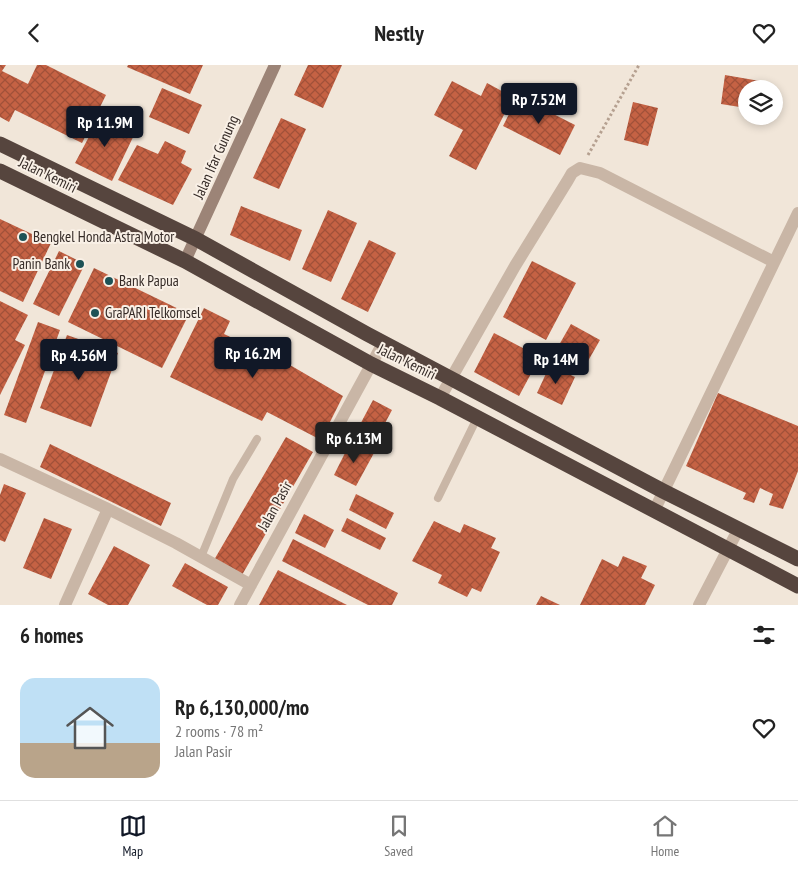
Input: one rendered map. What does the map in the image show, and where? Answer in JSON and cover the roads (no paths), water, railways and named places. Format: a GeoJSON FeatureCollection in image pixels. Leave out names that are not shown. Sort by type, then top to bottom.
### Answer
{"type":"FeatureCollection","features":[{"type":"Feature","properties":{"kind":"highway","name":"Jalan Kemiri"},"geometry":{"type":"LineString","coordinates":[[0,144],[196,239],[383,343],[663,491],[798,559]]}},
{"type":"Feature","properties":{"kind":"highway","name":"Jalan Kemiri"},"geometry":{"type":"LineString","coordinates":[[0,171],[185,261],[371,364],[477,417],[798,586]]}},
{"type":"Feature","properties":{"kind":"street","name":"Jalan Ifar Gunung"},"geometry":{"type":"LineString","coordinates":[[185,261],[275,65]]}},
{"type":"Feature","properties":{"kind":"street"},"geometry":{"type":"LineString","coordinates":[[440,398],[558,195],[572,173],[580,168],[600,173],[774,262]]}},
{"type":"Feature","properties":{"kind":"street"},"geometry":{"type":"LineString","coordinates":[[654,511],[798,213]]}},
{"type":"Feature","properties":{"kind":"street","name":"Jalan Pasir"},"geometry":{"type":"LineString","coordinates":[[240,605],[383,343]]}},
{"type":"Feature","properties":{"kind":"street"},"geometry":{"type":"LineString","coordinates":[[0,459],[108,509],[201,557],[250,585]]}},
{"type":"Feature","properties":{"kind":"street"},"geometry":{"type":"LineString","coordinates":[[65,605],[108,509]]}},
{"type":"Feature","properties":{"kind":"street"},"geometry":{"type":"LineString","coordinates":[[699,605],[739,528]]}},
{"type":"Feature","properties":{"kind":"lane"},"geometry":{"type":"LineString","coordinates":[[438,498],[477,417]]}},
{"type":"Feature","properties":{"kind":"lane"},"geometry":{"type":"LineString","coordinates":[[201,557],[233,479],[257,439]]}},
{"type":"Feature","properties":{"kind":"place","name":"Bengkel Honda Astra Motor"},"geometry":{"type":"Point","coordinates":[23,237]}},
{"type":"Feature","properties":{"kind":"place","name":"Panin Bank"},"geometry":{"type":"Point","coordinates":[80,264]}},
{"type":"Feature","properties":{"kind":"place","name":"Bank Papua"},"geometry":{"type":"Point","coordinates":[109,281]}},
{"type":"Feature","properties":{"kind":"place","name":"GraPARI Telkomsel"},"geometry":{"type":"Point","coordinates":[95,313]}}]}
